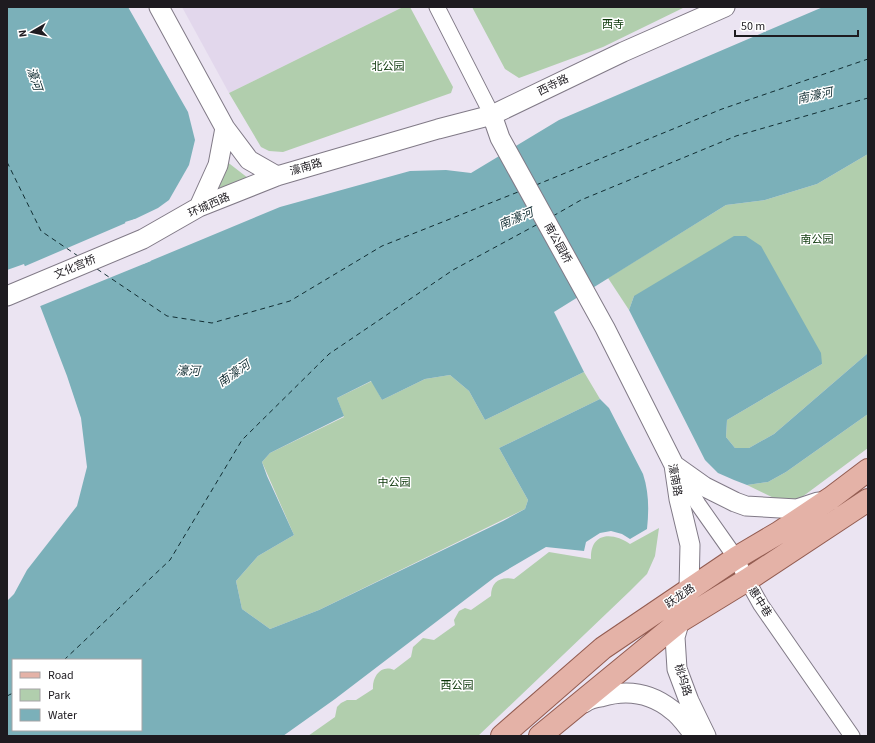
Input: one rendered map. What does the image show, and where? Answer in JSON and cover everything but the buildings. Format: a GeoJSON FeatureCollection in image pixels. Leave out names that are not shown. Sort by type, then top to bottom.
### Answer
{"type":"FeatureCollection","features":[{"type":"Feature","properties":{"kind":"main road","name":"跃龙路"},"geometry":{"type":"LineString","coordinates":[[502,736],[603,648],[736,558],[780,532],[831,498],[868,470]]}},
{"type":"Feature","properties":{"kind":"main road","name":"跃龙路"},"geometry":{"type":"LineString","coordinates":[[540,736],[680,620],[747,580],[868,500]]}},
{"type":"Feature","properties":{"kind":"street","name":"濠南路"},"geometry":{"type":"LineString","coordinates":[[159,7],[225,128],[249,160],[277,176],[438,129],[492,115]]}},
{"type":"Feature","properties":{"kind":"street"},"geometry":{"type":"LineString","coordinates":[[437,7],[492,115]]}},
{"type":"Feature","properties":{"kind":"street","name":"西寺路"},"geometry":{"type":"LineString","coordinates":[[492,115],[622,52],[726,7]]}},
{"type":"Feature","properties":{"kind":"street","name":"南公园桥"},"geometry":{"type":"LineString","coordinates":[[492,115],[500,138],[605,328]]}},
{"type":"Feature","properties":{"kind":"street"},"geometry":{"type":"LineString","coordinates":[[199,207],[218,165],[225,128]]}},
{"type":"Feature","properties":{"kind":"street","name":"环城西路"},"geometry":{"type":"LineString","coordinates":[[143,238],[199,207],[277,176]]}},
{"type":"Feature","properties":{"kind":"street","name":"文化宫桥"},"geometry":{"type":"LineString","coordinates":[[7,296],[143,238]]}},
{"type":"Feature","properties":{"kind":"street","name":"濠南路"},"geometry":{"type":"LineString","coordinates":[[605,328],[674,465],[679,499],[690,545],[689,589],[680,620]]}},
{"type":"Feature","properties":{"kind":"street"},"geometry":{"type":"LineString","coordinates":[[674,465],[705,487],[746,506],[798,509],[831,498]]}},
{"type":"Feature","properties":{"kind":"street","name":"惠中巷"},"geometry":{"type":"LineString","coordinates":[[674,465],[698,504],[736,558],[760,605],[852,736]]}},
{"type":"Feature","properties":{"kind":"street","name":"桃坞路"},"geometry":{"type":"LineString","coordinates":[[680,620],[675,637],[677,669],[689,701],[706,736]]}},
{"type":"Feature","properties":{"kind":"street"},"geometry":{"type":"LineString","coordinates":[[560,720],[588,700],[608,695],[631,692],[652,698],[673,710],[695,736]]}},
{"type":"Feature","properties":{"kind":"shaded area"},"geometry":{"type":"Polygon","coordinates":[[[182,7],[403,7],[229,93],[182,7]]]}},
{"type":"Feature","properties":{"kind":"green space","name":"北公园"},"geometry":{"type":"Polygon","coordinates":[[[403,7],[410,7],[453,87],[451,93],[283,152],[269,151],[261,147],[229,93],[403,7]]]}},
{"type":"Feature","properties":{"kind":"green space","name":"西寺"},"geometry":{"type":"Polygon","coordinates":[[[472,7],[685,7],[603,47],[519,78],[505,69],[472,7]]]}},
{"type":"Feature","properties":{"kind":"green space","name":"南公园"},"geometry":{"type":"Polygon","coordinates":[[[868,154],[868,353],[774,434],[749,448],[735,448],[726,437],[727,420],[822,364],[634,296],[629,310],[608,278],[726,205],[765,200],[817,184],[868,154]]]}},
{"type":"Feature","properties":{"kind":"green space"},"geometry":{"type":"Polygon","coordinates":[[[226,161],[248,178],[217,191],[226,161]]]}},
{"type":"Feature","properties":{"kind":"green space","name":"中公园"},"geometry":{"type":"Polygon","coordinates":[[[584,372],[600,399],[499,448],[528,500],[525,509],[319,610],[270,629],[242,609],[236,581],[258,556],[294,535],[262,462],[270,453],[344,417],[337,398],[372,381],[382,400],[425,379],[450,375],[469,391],[485,420],[584,372]]]}},
{"type":"Feature","properties":{"kind":"green space"},"geometry":{"type":"Polygon","coordinates":[[[868,414],[868,448],[798,500],[780,501],[747,485],[768,482],[786,472],[868,414]]]}},
{"type":"Feature","properties":{"kind":"green space","name":"西公园"},"geometry":{"type":"Polygon","coordinates":[[[659,528],[655,556],[647,574],[478,736],[308,736],[335,717],[337,707],[341,703],[347,700],[356,700],[373,689],[374,680],[381,670],[394,670],[411,657],[413,647],[423,638],[434,640],[455,625],[454,620],[459,611],[465,608],[471,610],[491,596],[491,591],[497,581],[504,578],[514,579],[549,552],[591,559],[594,544],[598,539],[610,536],[617,537],[630,544],[659,528]]]}},
{"type":"Feature","properties":{"kind":"water","name":"濠河"},"geometry":{"type":"Polygon","coordinates":[[[7,7],[128,7],[188,112],[195,140],[189,165],[169,200],[158,208],[125,222],[143,264],[280,207],[410,171],[446,170],[471,173],[559,120],[823,7],[868,7],[868,154],[817,184],[765,200],[726,205],[554,312],[584,372],[485,420],[469,391],[450,375],[425,379],[382,400],[371,381],[337,398],[344,416],[270,453],[262,462],[294,535],[258,556],[236,581],[242,609],[270,629],[319,610],[525,509],[528,500],[499,448],[600,399],[609,408],[643,474],[648,501],[647,529],[630,539],[622,534],[611,531],[600,533],[586,542],[584,551],[546,547],[495,577],[335,699],[283,736],[7,736],[7,601],[14,594],[27,570],[77,506],[87,467],[81,418],[67,376],[24,264],[7,270],[7,7]]]}},
{"type":"Feature","properties":{"kind":"water"},"geometry":{"type":"Polygon","coordinates":[[[734,236],[746,236],[761,246],[821,353],[822,364],[727,420],[726,437],[735,448],[749,448],[774,434],[868,353],[868,414],[786,472],[768,482],[747,485],[718,473],[705,460],[629,310],[634,296],[734,236]]]}},
{"type":"Feature","properties":{"kind":"pier"},"geometry":{"type":"Polygon","coordinates":[[[135,219],[136,221],[128,223],[144,261],[150,259],[151,261],[38,307],[23,267],[135,219]]]}},
{"type":"Feature","properties":{"kind":"ferry route"},"geometry":{"type":"LineString","coordinates":[[536,185],[722,109],[868,59]]}},
{"type":"Feature","properties":{"kind":"ferry route"},"geometry":{"type":"LineString","coordinates":[[553,216],[581,200],[736,136],[868,98]]}},
{"type":"Feature","properties":{"kind":"ferry route"},"geometry":{"type":"LineString","coordinates":[[7,162],[41,231],[78,256]]}},
{"type":"Feature","properties":{"kind":"ferry route"},"geometry":{"type":"LineString","coordinates":[[97,269],[167,316],[212,323],[290,301],[382,246],[518,192]]}},
{"type":"Feature","properties":{"kind":"ferry route"},"geometry":{"type":"LineString","coordinates":[[65,659],[170,560],[242,440],[329,354],[453,270],[538,224]]}},
{"type":"Feature","properties":{"kind":"ferry route"},"geometry":{"type":"LineString","coordinates":[[7,696],[12,694]]}},
{"type":"Feature","properties":{"kind":"water label","name":"南濠河"},"geometry":{"type":"Point","coordinates":[815,96]}},
{"type":"Feature","properties":{"kind":"water label","name":"南濠河"},"geometry":{"type":"Point","coordinates":[516,219]}},
{"type":"Feature","properties":{"kind":"water label","name":"南濠河"},"geometry":{"type":"Point","coordinates":[234,374]}}]}
